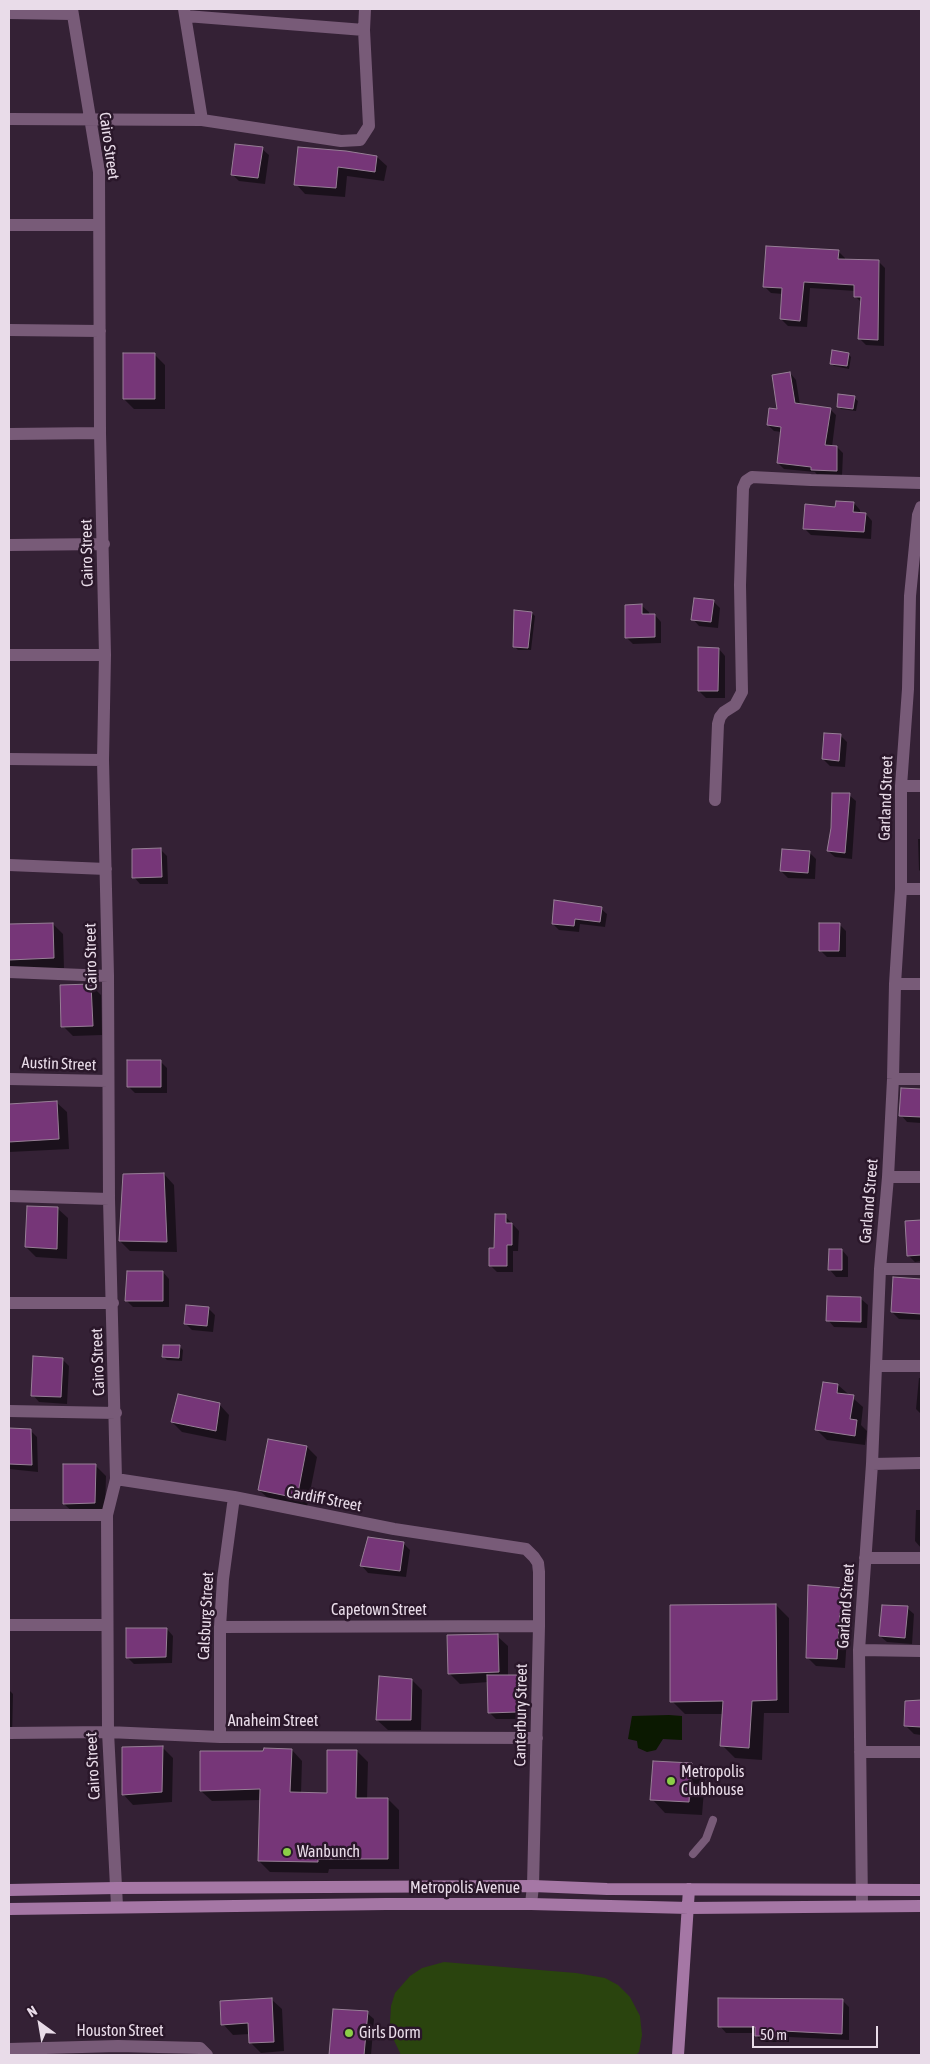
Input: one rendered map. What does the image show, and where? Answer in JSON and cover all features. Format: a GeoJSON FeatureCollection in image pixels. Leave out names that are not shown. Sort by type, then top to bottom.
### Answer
{"type":"FeatureCollection","features":[{"type":"Feature","properties":{"kind":"main road","name":"Metropolis Avenue"},"geometry":{"type":"LineString","coordinates":[[9,1890],[533,1886],[862,1891],[921,1890]]}},
{"type":"Feature","properties":{"kind":"main road"},"geometry":{"type":"LineString","coordinates":[[678,2055],[689,1889]]}},
{"type":"Feature","properties":{"kind":"main road","name":"Metropolis Avenue"},"geometry":{"type":"LineString","coordinates":[[9,1909],[117,1906],[531,1904],[689,1908],[921,1906]]}},
{"type":"Feature","properties":{"kind":"street"},"geometry":{"type":"LineString","coordinates":[[9,119],[202,120],[341,141],[360,140],[369,126],[364,30],[365,9]]}},
{"type":"Feature","properties":{"kind":"street"},"geometry":{"type":"LineString","coordinates":[[9,14],[72,11]]}},
{"type":"Feature","properties":{"kind":"street","name":"Cairo Street"},"geometry":{"type":"LineString","coordinates":[[72,11],[99,172],[100,433],[105,655],[103,760],[108,976],[109,1199],[116,1413],[116,1479],[107,1515],[108,1732],[117,1906]]}},
{"type":"Feature","properties":{"kind":"street"},"geometry":{"type":"LineString","coordinates":[[202,120],[185,12],[364,30]]}},
{"type":"Feature","properties":{"kind":"street"},"geometry":{"type":"LineString","coordinates":[[9,225],[99,225]]}},
{"type":"Feature","properties":{"kind":"street"},"geometry":{"type":"LineString","coordinates":[[9,330],[100,331]]}},
{"type":"Feature","properties":{"kind":"street"},"geometry":{"type":"LineString","coordinates":[[9,434],[100,433]]}},
{"type":"Feature","properties":{"kind":"street"},"geometry":{"type":"LineString","coordinates":[[715,800],[718,724],[720,717],[735,705],[742,692],[740,585],[743,488],[746,481],[752,477],[921,483]]}},
{"type":"Feature","properties":{"kind":"street","name":"Garland Street"},"geometry":{"type":"LineString","coordinates":[[862,1906],[859,1650],[872,1464],[880,1270],[888,1178],[893,1079],[895,984],[901,889],[901,786],[916,596],[920,511]]}},
{"type":"Feature","properties":{"kind":"street"},"geometry":{"type":"LineString","coordinates":[[9,545],[104,544]]}},
{"type":"Feature","properties":{"kind":"street"},"geometry":{"type":"LineString","coordinates":[[9,655],[105,655]]}},
{"type":"Feature","properties":{"kind":"street"},"geometry":{"type":"LineString","coordinates":[[908,689],[921,689]]}},
{"type":"Feature","properties":{"kind":"street"},"geometry":{"type":"LineString","coordinates":[[9,759],[103,760]]}},
{"type":"Feature","properties":{"kind":"street"},"geometry":{"type":"LineString","coordinates":[[901,786],[921,786]]}},
{"type":"Feature","properties":{"kind":"street"},"geometry":{"type":"LineString","coordinates":[[9,865],[106,869]]}},
{"type":"Feature","properties":{"kind":"street"},"geometry":{"type":"LineString","coordinates":[[901,889],[921,889]]}},
{"type":"Feature","properties":{"kind":"street"},"geometry":{"type":"LineString","coordinates":[[9,972],[108,976]]}},
{"type":"Feature","properties":{"kind":"street"},"geometry":{"type":"LineString","coordinates":[[895,984],[921,984]]}},
{"type":"Feature","properties":{"kind":"street","name":"Austin Street"},"geometry":{"type":"LineString","coordinates":[[9,1079],[108,1082]]}},
{"type":"Feature","properties":{"kind":"street"},"geometry":{"type":"LineString","coordinates":[[893,1079],[921,1079]]}},
{"type":"Feature","properties":{"kind":"street"},"geometry":{"type":"LineString","coordinates":[[888,1178],[921,1177]]}},
{"type":"Feature","properties":{"kind":"street"},"geometry":{"type":"LineString","coordinates":[[9,1196],[109,1199]]}},
{"type":"Feature","properties":{"kind":"street"},"geometry":{"type":"LineString","coordinates":[[880,1270],[921,1269]]}},
{"type":"Feature","properties":{"kind":"street"},"geometry":{"type":"LineString","coordinates":[[9,1302],[113,1303]]}},
{"type":"Feature","properties":{"kind":"street"},"geometry":{"type":"LineString","coordinates":[[877,1366],[921,1366]]}},
{"type":"Feature","properties":{"kind":"street"},"geometry":{"type":"LineString","coordinates":[[9,1411],[116,1413]]}},
{"type":"Feature","properties":{"kind":"street"},"geometry":{"type":"LineString","coordinates":[[872,1464],[921,1463]]}},
{"type":"Feature","properties":{"kind":"street","name":"Cardiff Street"},"geometry":{"type":"LineString","coordinates":[[116,1479],[234,1497],[394,1529],[526,1549]]}},
{"type":"Feature","properties":{"kind":"street","name":"Calsburg Street"},"geometry":{"type":"LineString","coordinates":[[220,1737],[220,1628],[223,1579],[234,1497]]}},
{"type":"Feature","properties":{"kind":"street"},"geometry":{"type":"LineString","coordinates":[[9,1515],[107,1515]]}},
{"type":"Feature","properties":{"kind":"street","name":"Canterbury Street"},"geometry":{"type":"LineString","coordinates":[[526,1549],[538,1563],[539,1626],[531,1904]]}},
{"type":"Feature","properties":{"kind":"street"},"geometry":{"type":"LineString","coordinates":[[865,1558],[921,1558]]}},
{"type":"Feature","properties":{"kind":"street"},"geometry":{"type":"LineString","coordinates":[[9,1625],[107,1625]]}},
{"type":"Feature","properties":{"kind":"street","name":"Capetown Street"},"geometry":{"type":"LineString","coordinates":[[220,1628],[539,1626]]}},
{"type":"Feature","properties":{"kind":"street"},"geometry":{"type":"LineString","coordinates":[[859,1650],[921,1651]]}},
{"type":"Feature","properties":{"kind":"street","name":"Anaheim Street"},"geometry":{"type":"LineString","coordinates":[[9,1733],[108,1732],[220,1737],[537,1738]]}},
{"type":"Feature","properties":{"kind":"street"},"geometry":{"type":"LineString","coordinates":[[860,1752],[921,1752]]}},
{"type":"Feature","properties":{"kind":"street","name":"Houston Street"},"geometry":{"type":"LineString","coordinates":[[16,2051],[204,2051]]}},
{"type":"Feature","properties":{"kind":"lane"},"geometry":{"type":"LineString","coordinates":[[693,1854],[706,1839],[713,1820]]}},
{"type":"Feature","properties":{"kind":"green space"},"geometry":{"type":"Polygon","coordinates":[[[444,1962],[576,1973],[605,1978],[618,1985],[630,1997],[640,2016],[642,2035],[639,2052],[636,2055],[401,2055],[391,2034],[390,2024],[391,2006],[395,1993],[410,1976],[422,1968],[444,1962]]]}},
{"type":"Feature","properties":{"kind":"shaded area"},"geometry":{"type":"Polygon","coordinates":[[[632,1716],[682,1716],[682,1740],[663,1739],[656,1750],[647,1752],[638,1748],[637,1741],[628,1739],[632,1716]]]}},
{"type":"Feature","properties":{"kind":"building"},"geometry":{"type":"Polygon","coordinates":[[[235,144],[263,147],[258,178],[231,175],[235,144]]]}},
{"type":"Feature","properties":{"kind":"building"},"geometry":{"type":"Polygon","coordinates":[[[298,147],[377,156],[375,172],[338,167],[336,188],[294,185],[298,147]]]}},
{"type":"Feature","properties":{"kind":"building"},"geometry":{"type":"Polygon","coordinates":[[[766,246],[839,250],[838,259],[879,260],[878,340],[858,339],[861,297],[854,297],[854,285],[804,282],[800,321],[780,319],[782,288],[763,287],[766,246]]]}},
{"type":"Feature","properties":{"kind":"building"},"geometry":{"type":"Polygon","coordinates":[[[832,350],[849,353],[847,366],[830,364],[832,350]]]}},
{"type":"Feature","properties":{"kind":"building"},"geometry":{"type":"Polygon","coordinates":[[[123,353],[155,353],[155,399],[123,399],[123,353]]]}},
{"type":"Feature","properties":{"kind":"building"},"geometry":{"type":"Polygon","coordinates":[[[790,372],[795,403],[831,408],[825,445],[837,446],[837,471],[811,470],[811,467],[777,463],[781,427],[767,425],[769,408],[777,409],[772,375],[790,372]]]}},
{"type":"Feature","properties":{"kind":"building"},"geometry":{"type":"Polygon","coordinates":[[[838,394],[855,396],[853,409],[837,407],[838,394]]]}},
{"type":"Feature","properties":{"kind":"building"},"geometry":{"type":"Polygon","coordinates":[[[836,501],[854,502],[853,512],[866,513],[864,532],[803,529],[805,504],[835,507],[836,501]]]}},
{"type":"Feature","properties":{"kind":"building"},"geometry":{"type":"Polygon","coordinates":[[[694,598],[714,600],[711,622],[691,620],[694,598]]]}},
{"type":"Feature","properties":{"kind":"building"},"geometry":{"type":"Polygon","coordinates":[[[642,604],[642,614],[655,614],[655,637],[625,638],[625,605],[642,604]]]}},
{"type":"Feature","properties":{"kind":"building"},"geometry":{"type":"Polygon","coordinates":[[[514,610],[532,612],[528,648],[513,647],[514,610]]]}},
{"type":"Feature","properties":{"kind":"building"},"geometry":{"type":"Polygon","coordinates":[[[698,647],[719,648],[718,691],[698,691],[698,647]]]}},
{"type":"Feature","properties":{"kind":"building"},"geometry":{"type":"Polygon","coordinates":[[[824,733],[841,734],[839,761],[822,759],[824,733]]]}},
{"type":"Feature","properties":{"kind":"building"},"geometry":{"type":"Polygon","coordinates":[[[832,793],[850,793],[845,853],[827,851],[831,828],[832,793]]]}},
{"type":"Feature","properties":{"kind":"building"},"geometry":{"type":"Polygon","coordinates":[[[161,848],[162,877],[132,878],[132,849],[161,848]]]}},
{"type":"Feature","properties":{"kind":"building"},"geometry":{"type":"Polygon","coordinates":[[[782,849],[810,851],[808,873],[780,871],[782,849]]]}},
{"type":"Feature","properties":{"kind":"building"},"geometry":{"type":"Polygon","coordinates":[[[554,900],[602,907],[600,922],[575,919],[574,926],[552,924],[554,900]]]}},
{"type":"Feature","properties":{"kind":"building"},"geometry":{"type":"Polygon","coordinates":[[[53,923],[54,958],[9,960],[9,924],[53,923]]]}},
{"type":"Feature","properties":{"kind":"building"},"geometry":{"type":"Polygon","coordinates":[[[819,923],[840,923],[839,951],[819,951],[819,923]]]}},
{"type":"Feature","properties":{"kind":"building"},"geometry":{"type":"Polygon","coordinates":[[[91,984],[93,1026],[61,1027],[60,985],[91,984]]]}},
{"type":"Feature","properties":{"kind":"building"},"geometry":{"type":"Polygon","coordinates":[[[127,1060],[161,1060],[161,1087],[127,1087],[127,1060]]]}},
{"type":"Feature","properties":{"kind":"building"},"geometry":{"type":"Polygon","coordinates":[[[901,1088],[921,1089],[921,1117],[899,1116],[901,1088]]]}},
{"type":"Feature","properties":{"kind":"building"},"geometry":{"type":"Polygon","coordinates":[[[57,1101],[59,1139],[9,1142],[9,1104],[57,1101]]]}},
{"type":"Feature","properties":{"kind":"building"},"geometry":{"type":"Polygon","coordinates":[[[164,1173],[167,1242],[119,1241],[123,1174],[164,1173]]]}},
{"type":"Feature","properties":{"kind":"building"},"geometry":{"type":"Polygon","coordinates":[[[27,1206],[58,1207],[57,1249],[25,1247],[27,1206]]]}},
{"type":"Feature","properties":{"kind":"building"},"geometry":{"type":"Polygon","coordinates":[[[495,1214],[506,1214],[506,1223],[512,1223],[512,1245],[507,1245],[507,1266],[489,1266],[489,1248],[494,1248],[495,1214]]]}},
{"type":"Feature","properties":{"kind":"building"},"geometry":{"type":"Polygon","coordinates":[[[921,1220],[921,1255],[907,1256],[905,1221],[921,1220]]]}},
{"type":"Feature","properties":{"kind":"building"},"geometry":{"type":"Polygon","coordinates":[[[829,1249],[842,1249],[842,1270],[828,1270],[829,1249]]]}},
{"type":"Feature","properties":{"kind":"building"},"geometry":{"type":"Polygon","coordinates":[[[127,1271],[163,1271],[163,1301],[125,1301],[127,1271]]]}},
{"type":"Feature","properties":{"kind":"building"},"geometry":{"type":"Polygon","coordinates":[[[893,1277],[921,1279],[921,1314],[891,1312],[893,1277]]]}},
{"type":"Feature","properties":{"kind":"building"},"geometry":{"type":"Polygon","coordinates":[[[827,1296],[861,1297],[861,1322],[826,1321],[827,1296]]]}},
{"type":"Feature","properties":{"kind":"building"},"geometry":{"type":"Polygon","coordinates":[[[186,1305],[209,1307],[207,1326],[184,1324],[186,1305]]]}},
{"type":"Feature","properties":{"kind":"building"},"geometry":{"type":"Polygon","coordinates":[[[163,1345],[180,1345],[179,1358],[162,1357],[163,1345]]]}},
{"type":"Feature","properties":{"kind":"building"},"geometry":{"type":"Polygon","coordinates":[[[33,1356],[63,1358],[61,1397],[31,1396],[33,1356]]]}},
{"type":"Feature","properties":{"kind":"building"},"geometry":{"type":"Polygon","coordinates":[[[823,1382],[838,1384],[837,1393],[854,1395],[850,1419],[857,1420],[855,1436],[815,1430],[823,1382]]]}},
{"type":"Feature","properties":{"kind":"building"},"geometry":{"type":"Polygon","coordinates":[[[178,1394],[220,1403],[216,1431],[171,1422],[178,1394]]]}},
{"type":"Feature","properties":{"kind":"building"},"geometry":{"type":"Polygon","coordinates":[[[9,1428],[31,1429],[32,1465],[9,1464],[9,1428]]]}},
{"type":"Feature","properties":{"kind":"building"},"geometry":{"type":"Polygon","coordinates":[[[268,1439],[307,1446],[297,1498],[258,1490],[268,1439]]]}},
{"type":"Feature","properties":{"kind":"building"},"geometry":{"type":"Polygon","coordinates":[[[63,1464],[96,1464],[95,1503],[63,1504],[63,1464]]]}},
{"type":"Feature","properties":{"kind":"building"},"geometry":{"type":"Polygon","coordinates":[[[368,1537],[404,1542],[400,1571],[360,1566],[368,1537]]]}},
{"type":"Feature","properties":{"kind":"building"},"geometry":{"type":"Polygon","coordinates":[[[808,1585],[845,1588],[843,1613],[840,1613],[837,1659],[806,1658],[808,1585]]]}},
{"type":"Feature","properties":{"kind":"building"},"geometry":{"type":"Polygon","coordinates":[[[776,1604],[777,1700],[752,1701],[749,1748],[720,1746],[723,1701],[670,1702],[670,1605],[776,1604]]]}},
{"type":"Feature","properties":{"kind":"building"},"geometry":{"type":"Polygon","coordinates":[[[882,1605],[908,1606],[905,1638],[879,1636],[882,1605]]]}},
{"type":"Feature","properties":{"kind":"building"},"geometry":{"type":"Polygon","coordinates":[[[126,1628],[167,1628],[166,1657],[126,1658],[126,1628]]]}},
{"type":"Feature","properties":{"kind":"building"},"geometry":{"type":"Polygon","coordinates":[[[498,1634],[499,1672],[448,1674],[447,1635],[498,1634]]]}},
{"type":"Feature","properties":{"kind":"building"},"geometry":{"type":"Polygon","coordinates":[[[487,1675],[518,1675],[517,1712],[488,1713],[487,1675]]]}},
{"type":"Feature","properties":{"kind":"building"},"geometry":{"type":"Polygon","coordinates":[[[379,1676],[412,1679],[411,1720],[376,1720],[379,1676]]]}},
{"type":"Feature","properties":{"kind":"building"},"geometry":{"type":"Polygon","coordinates":[[[921,1700],[921,1727],[904,1726],[905,1701],[921,1700]]]}},
{"type":"Feature","properties":{"kind":"building"},"geometry":{"type":"Polygon","coordinates":[[[163,1746],[162,1792],[122,1795],[122,1747],[163,1746]]]}},
{"type":"Feature","properties":{"kind":"building"},"geometry":{"type":"Polygon","coordinates":[[[264,1748],[292,1749],[290,1792],[327,1793],[327,1750],[357,1750],[356,1798],[388,1798],[388,1859],[318,1859],[318,1862],[258,1861],[260,1789],[200,1791],[200,1751],[263,1751],[264,1748]]]}},
{"type":"Feature","properties":{"kind":"building","name":"Metropolis Clubhouse"},"geometry":{"type":"Polygon","coordinates":[[[653,1761],[692,1763],[689,1802],[650,1800],[653,1761]]]}},
{"type":"Feature","properties":{"kind":"building"},"geometry":{"type":"Polygon","coordinates":[[[272,1998],[274,2042],[249,2043],[248,2023],[221,2025],[220,2001],[272,1998]]]}},
{"type":"Feature","properties":{"kind":"building"},"geometry":{"type":"Polygon","coordinates":[[[718,1998],[843,1999],[842,2034],[783,2031],[783,2036],[755,2036],[755,2027],[718,2027],[718,1998]]]}},
{"type":"Feature","properties":{"kind":"building","name":"Girls Dorm"},"geometry":{"type":"Polygon","coordinates":[[[333,2009],[368,2011],[364,2055],[329,2055],[333,2009]]]}},
{"type":"Feature","properties":{"kind":"place","name":"Metropolis Clubhouse"},"geometry":{"type":"Point","coordinates":[671,1781]}},
{"type":"Feature","properties":{"kind":"place","name":"Wanbunch"},"geometry":{"type":"Point","coordinates":[287,1852]}},
{"type":"Feature","properties":{"kind":"place","name":"Girls Dorm"},"geometry":{"type":"Point","coordinates":[349,2033]}}]}
